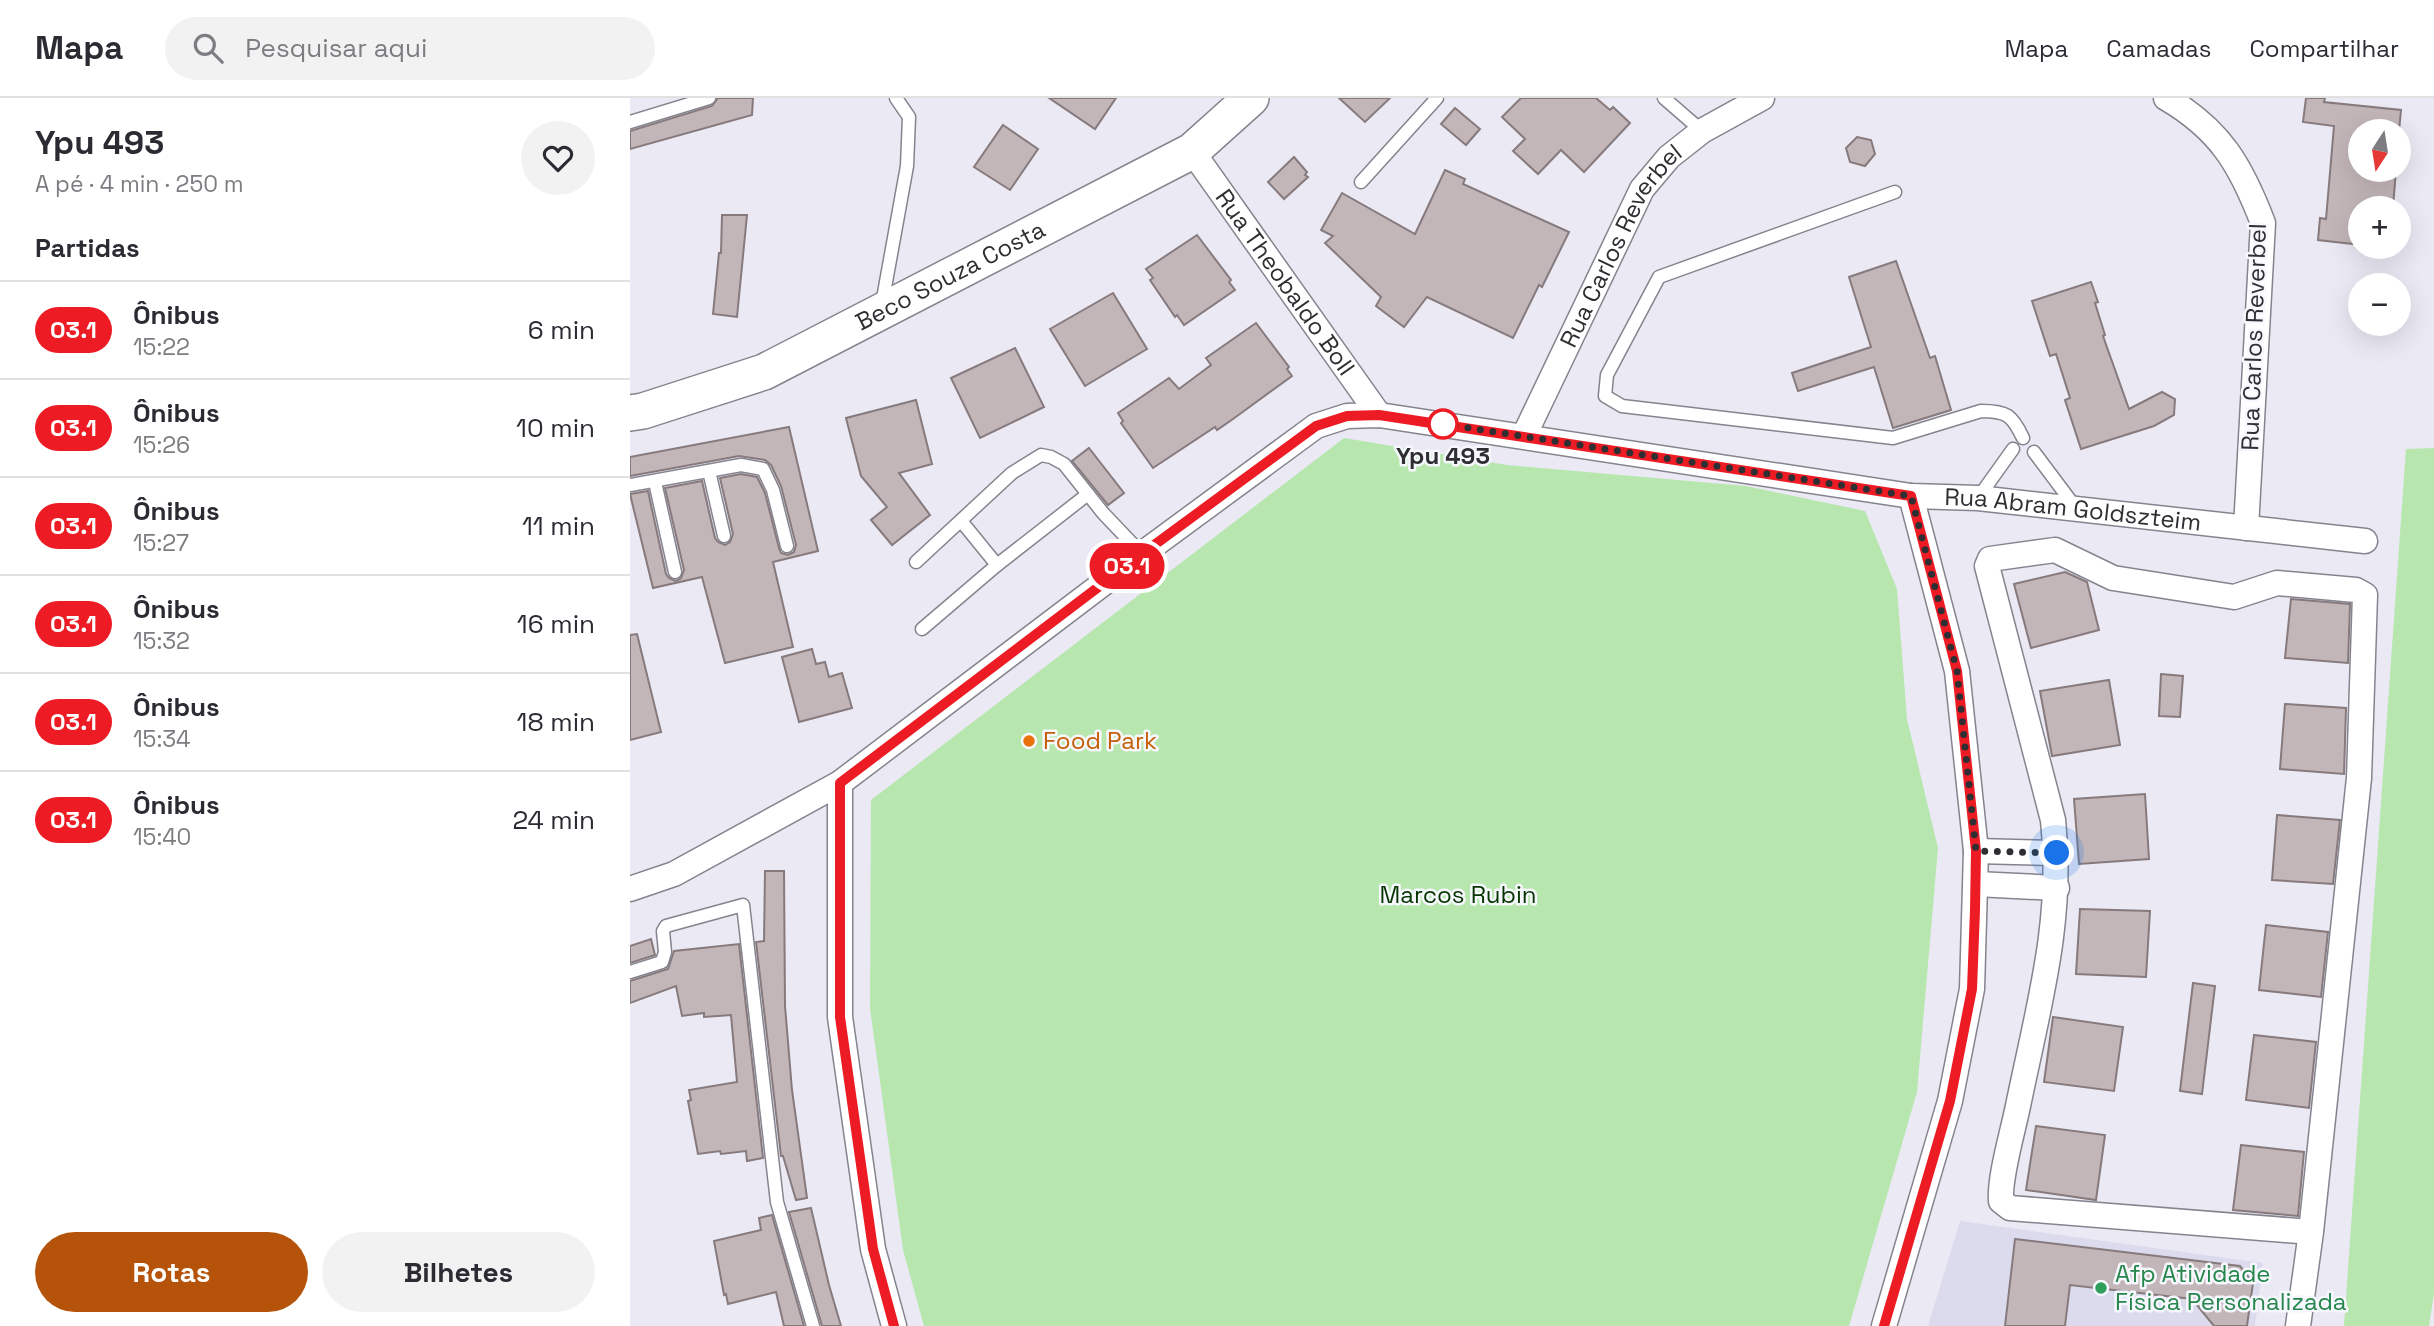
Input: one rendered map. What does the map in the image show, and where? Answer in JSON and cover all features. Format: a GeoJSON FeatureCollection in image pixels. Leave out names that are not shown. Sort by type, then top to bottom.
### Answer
{"type":"FeatureCollection","features":[{"type":"Feature","properties":{"kind":"street","name":"Beco Souza Costa"},"geometry":{"type":"LineString","coordinates":[[630,413],[764,372],[1192,151],[1251,98]]}},
{"type":"Feature","properties":{"kind":"street","name":"Rua Carlos Reverbel"},"geometry":{"type":"LineString","coordinates":[[1524,436],[1642,189],[1669,157],[1702,131],[1762,98]]}},
{"type":"Feature","properties":{"kind":"street","name":"Rua Carlos Reverbel"},"geometry":{"type":"LineString","coordinates":[[2166,98],[2188,111],[2221,143],[2246,180],[2263,223],[2246,528]]}},
{"type":"Feature","properties":{"kind":"street","name":"Rua Theobaldo Boll"},"geometry":{"type":"LineString","coordinates":[[1192,151],[1379,415]]}},
{"type":"Feature","properties":{"kind":"street","name":"Rua Abram Goldszteim"},"geometry":{"type":"LineString","coordinates":[[630,889],[674,874],[840,783],[1316,426],[1347,416],[1379,415],[1911,496],[1978,498],[2365,541]]}},
{"type":"Feature","properties":{"kind":"street"},"geometry":{"type":"LineString","coordinates":[[1884,1326],[1950,1101],[1972,989],[1976,884],[1976,851],[1957,671],[1911,496]]}},
{"type":"Feature","properties":{"kind":"street"},"geometry":{"type":"LineString","coordinates":[[2298,1326],[2311,1233],[2359,778],[2365,595],[2356,590],[2281,583],[2234,597],[2113,578],[2055,550],[1993,558],[1987,561],[1987,566],[2053,820],[2057,853],[2053,935],[2001,1201],[2010,1208],[2311,1233]]}},
{"type":"Feature","properties":{"kind":"street"},"geometry":{"type":"LineString","coordinates":[[840,783],[840,1017],[873,1249],[894,1326]]}},
{"type":"Feature","properties":{"kind":"street"},"geometry":{"type":"LineString","coordinates":[[1976,851],[2057,853]]}},
{"type":"Feature","properties":{"kind":"street"},"geometry":{"type":"LineString","coordinates":[[1976,884],[2057,888]]}},
{"type":"Feature","properties":{"kind":"lane"},"geometry":{"type":"LineString","coordinates":[[630,122],[709,98]]}},
{"type":"Feature","properties":{"kind":"lane"},"geometry":{"type":"LineString","coordinates":[[881,311],[907,166],[909,117],[896,98]]}},
{"type":"Feature","properties":{"kind":"lane"},"geometry":{"type":"LineString","coordinates":[[1361,182],[1437,98]]}},
{"type":"Feature","properties":{"kind":"lane"},"geometry":{"type":"LineString","coordinates":[[1664,98],[1702,131]]}},
{"type":"Feature","properties":{"kind":"lane"},"geometry":{"type":"LineString","coordinates":[[1895,192],[1659,277],[1607,375],[1605,396],[1622,406],[1893,438],[1981,411],[1997,411],[2015,421],[2023,438]]}},
{"type":"Feature","properties":{"kind":"lane"},"geometry":{"type":"LineString","coordinates":[[1978,498],[2013,449]]}},
{"type":"Feature","properties":{"kind":"lane"},"geometry":{"type":"LineString","coordinates":[[2034,452],[2076,509]]}},
{"type":"Feature","properties":{"kind":"lane"},"geometry":{"type":"LineString","coordinates":[[916,562],[1012,474],[1041,455],[1064,464],[1142,554]]}},
{"type":"Feature","properties":{"kind":"lane"},"geometry":{"type":"LineString","coordinates":[[630,485],[741,465],[763,469],[772,490],[787,546]]}},
{"type":"Feature","properties":{"kind":"lane"},"geometry":{"type":"LineString","coordinates":[[709,471],[724,536]]}},
{"type":"Feature","properties":{"kind":"lane"},"geometry":{"type":"LineString","coordinates":[[655,482],[675,572]]}},
{"type":"Feature","properties":{"kind":"lane"},"geometry":{"type":"LineString","coordinates":[[922,629],[997,565],[1088,494]]}},
{"type":"Feature","properties":{"kind":"lane"},"geometry":{"type":"LineString","coordinates":[[962,522],[997,565]]}},
{"type":"Feature","properties":{"kind":"lane"},"geometry":{"type":"LineString","coordinates":[[630,972],[662,962],[665,952],[663,930],[666,926],[743,905],[777,1202],[813,1326]]}},
{"type":"Feature","properties":{"kind":"shaded area"},"geometry":{"type":"Polygon","coordinates":[[[1960,1221],[2263,1263],[2255,1326],[1928,1326],[1960,1221]]]}},
{"type":"Feature","properties":{"kind":"green space","name":"Marcos Rubin"},"geometry":{"type":"Polygon","coordinates":[[[1344,438],[1507,465],[1746,486],[1865,511],[1897,589],[1907,719],[1938,848],[1917,1092],[1849,1326],[924,1326],[903,1250],[870,1008],[871,800],[1344,438]]]}},
{"type":"Feature","properties":{"kind":"green space"},"geometry":{"type":"Polygon","coordinates":[[[2434,448],[2434,1293],[2429,1326],[2344,1326],[2406,449],[2434,448]]]}},
{"type":"Feature","properties":{"kind":"building"},"geometry":{"type":"Polygon","coordinates":[[[718,98],[753,98],[752,115],[630,149],[630,131],[712,106],[718,98]]]}},
{"type":"Feature","properties":{"kind":"building"},"geometry":{"type":"Polygon","coordinates":[[[1049,98],[1116,98],[1095,129],[1049,98]]]}},
{"type":"Feature","properties":{"kind":"building"},"geometry":{"type":"Polygon","coordinates":[[[1339,98],[1390,98],[1365,122],[1339,98]]]}},
{"type":"Feature","properties":{"kind":"building"},"geometry":{"type":"Polygon","coordinates":[[[1521,98],[1596,98],[1610,110],[1613,107],[1630,123],[1584,172],[1561,150],[1538,174],[1513,151],[1525,139],[1502,117],[1521,98]]]}},
{"type":"Feature","properties":{"kind":"building"},"geometry":{"type":"Polygon","coordinates":[[[2306,98],[2325,98],[2324,102],[2401,110],[2400,119],[2348,119],[2348,182],[2395,182],[2394,196],[2348,196],[2348,243],[2318,240],[2320,218],[2326,219],[2334,126],[2303,122],[2306,98]]]}},
{"type":"Feature","properties":{"kind":"building"},"geometry":{"type":"Polygon","coordinates":[[[1455,108],[1480,129],[1466,145],[1441,124],[1455,108]]]}},
{"type":"Feature","properties":{"kind":"building"},"geometry":{"type":"Polygon","coordinates":[[[1003,125],[1038,149],[1010,190],[974,167],[1003,125]]]}},
{"type":"Feature","properties":{"kind":"building"},"geometry":{"type":"Polygon","coordinates":[[[1857,137],[1871,140],[1875,154],[1865,166],[1850,162],[1846,148],[1857,137]]]}},
{"type":"Feature","properties":{"kind":"building"},"geometry":{"type":"Polygon","coordinates":[[[1294,157],[1308,177],[1284,199],[1268,182],[1294,157]]]}},
{"type":"Feature","properties":{"kind":"building"},"geometry":{"type":"Polygon","coordinates":[[[1445,170],[1465,179],[1463,184],[1569,232],[1513,338],[1427,297],[1404,327],[1376,306],[1381,297],[1325,243],[1333,236],[1321,230],[1342,193],[1415,234],[1445,170]]]}},
{"type":"Feature","properties":{"kind":"building"},"geometry":{"type":"Polygon","coordinates":[[[722,215],[747,215],[737,317],[713,314],[721,253],[722,215]]]}},
{"type":"Feature","properties":{"kind":"building"},"geometry":{"type":"Polygon","coordinates":[[[1197,235],[1231,280],[1229,282],[1235,290],[1184,325],[1177,315],[1175,317],[1150,280],[1153,278],[1146,269],[1197,235]]]}},
{"type":"Feature","properties":{"kind":"building"},"geometry":{"type":"Polygon","coordinates":[[[1896,261],[1930,358],[1935,356],[1951,410],[1893,428],[1874,367],[1798,391],[1792,373],[1871,347],[1849,277],[1896,261]]]}},
{"type":"Feature","properties":{"kind":"building"},"geometry":{"type":"Polygon","coordinates":[[[2091,282],[2098,302],[2095,303],[2105,335],[2103,336],[2129,409],[2162,392],[2175,399],[2174,415],[2154,426],[2081,449],[2065,400],[2070,398],[2056,354],[2050,356],[2032,301],[2091,282]]]}},
{"type":"Feature","properties":{"kind":"building"},"geometry":{"type":"Polygon","coordinates":[[[1113,293],[1147,349],[1085,386],[1050,329],[1113,293]]]}},
{"type":"Feature","properties":{"kind":"building"},"geometry":{"type":"Polygon","coordinates":[[[1256,323],[1289,367],[1287,369],[1292,376],[1217,430],[1215,427],[1153,468],[1121,423],[1123,421],[1118,413],[1169,378],[1179,389],[1211,365],[1206,358],[1256,323]]]}},
{"type":"Feature","properties":{"kind":"building"},"geometry":{"type":"Polygon","coordinates":[[[1015,348],[1044,407],[980,438],[951,378],[1015,348]]]}},
{"type":"Feature","properties":{"kind":"building"},"geometry":{"type":"Polygon","coordinates":[[[916,400],[932,464],[899,473],[930,515],[892,545],[871,520],[887,507],[861,476],[846,418],[916,400]]]}},
{"type":"Feature","properties":{"kind":"building"},"geometry":{"type":"Polygon","coordinates":[[[789,427],[818,551],[773,562],[793,647],[725,663],[702,577],[653,588],[630,494],[648,491],[666,574],[676,581],[681,578],[684,570],[665,488],[702,481],[715,538],[725,545],[730,542],[733,534],[720,478],[741,474],[757,477],[765,493],[779,548],[781,553],[788,555],[794,552],[796,545],[781,486],[771,465],[765,460],[739,456],[630,476],[630,457],[789,427]]]}},
{"type":"Feature","properties":{"kind":"building"},"geometry":{"type":"Polygon","coordinates":[[[1089,448],[1124,493],[1108,505],[1072,461],[1089,448]]]}},
{"type":"Feature","properties":{"kind":"building"},"geometry":{"type":"Polygon","coordinates":[[[2065,572],[2087,582],[2099,630],[2031,648],[2014,584],[2065,572]]]}},
{"type":"Feature","properties":{"kind":"building"},"geometry":{"type":"Polygon","coordinates":[[[2291,599],[2350,604],[2348,663],[2285,658],[2291,599]]]}},
{"type":"Feature","properties":{"kind":"building"},"geometry":{"type":"Polygon","coordinates":[[[637,634],[661,732],[630,740],[630,635],[637,634]]]}},
{"type":"Feature","properties":{"kind":"building"},"geometry":{"type":"Polygon","coordinates":[[[812,649],[816,664],[825,662],[829,677],[842,673],[852,708],[799,722],[782,657],[812,649]]]}},
{"type":"Feature","properties":{"kind":"building"},"geometry":{"type":"Polygon","coordinates":[[[2161,674],[2183,676],[2180,717],[2159,716],[2161,674]]]}},
{"type":"Feature","properties":{"kind":"building"},"geometry":{"type":"Polygon","coordinates":[[[2109,680],[2120,745],[2052,756],[2040,691],[2109,680]]]}},
{"type":"Feature","properties":{"kind":"building"},"geometry":{"type":"Polygon","coordinates":[[[2285,704],[2346,708],[2344,774],[2280,769],[2285,704]]]}},
{"type":"Feature","properties":{"kind":"building"},"geometry":{"type":"Polygon","coordinates":[[[2145,794],[2149,859],[2079,864],[2074,799],[2145,794]]]}},
{"type":"Feature","properties":{"kind":"building"},"geometry":{"type":"Polygon","coordinates":[[[2277,815],[2340,820],[2333,884],[2272,880],[2277,815]]]}},
{"type":"Feature","properties":{"kind":"building"},"geometry":{"type":"Polygon","coordinates":[[[765,871],[784,871],[785,1006],[792,1090],[807,1198],[796,1200],[781,1156],[756,942],[764,941],[765,871]]]}},
{"type":"Feature","properties":{"kind":"building"},"geometry":{"type":"Polygon","coordinates":[[[2080,909],[2150,911],[2146,977],[2076,974],[2080,909]]]}},
{"type":"Feature","properties":{"kind":"building"},"geometry":{"type":"Polygon","coordinates":[[[2266,925],[2328,932],[2321,997],[2259,990],[2266,925]]]}},
{"type":"Feature","properties":{"kind":"building"},"geometry":{"type":"Polygon","coordinates":[[[651,939],[655,955],[630,963],[630,946],[651,939]]]}},
{"type":"Feature","properties":{"kind":"building"},"geometry":{"type":"Polygon","coordinates":[[[739,944],[763,1158],[747,1161],[746,1151],[698,1154],[688,1101],[691,1100],[689,1090],[737,1082],[731,1015],[704,1017],[704,1013],[682,1016],[676,986],[630,1003],[630,981],[668,969],[674,951],[739,944]]]}},
{"type":"Feature","properties":{"kind":"building"},"geometry":{"type":"Polygon","coordinates":[[[2193,983],[2215,986],[2202,1094],[2180,1091],[2193,983]]]}},
{"type":"Feature","properties":{"kind":"building"},"geometry":{"type":"Polygon","coordinates":[[[2053,1017],[2123,1027],[2114,1091],[2044,1082],[2053,1017]]]}},
{"type":"Feature","properties":{"kind":"building"},"geometry":{"type":"Polygon","coordinates":[[[2254,1035],[2316,1042],[2309,1108],[2246,1100],[2254,1035]]]}},
{"type":"Feature","properties":{"kind":"building"},"geometry":{"type":"Polygon","coordinates":[[[2036,1126],[2105,1135],[2096,1200],[2026,1190],[2036,1126]]]}},
{"type":"Feature","properties":{"kind":"building"},"geometry":{"type":"Polygon","coordinates":[[[2241,1145],[2304,1152],[2298,1216],[2233,1210],[2241,1145]]]}},
{"type":"Feature","properties":{"kind":"building"},"geometry":{"type":"Polygon","coordinates":[[[811,1208],[841,1326],[822,1326],[789,1212],[811,1208]]]}},
{"type":"Feature","properties":{"kind":"building"},"geometry":{"type":"Polygon","coordinates":[[[772,1215],[804,1326],[784,1326],[776,1292],[728,1304],[726,1294],[724,1295],[714,1241],[761,1230],[759,1218],[772,1215]]]}},
{"type":"Feature","properties":{"kind":"building"},"geometry":{"type":"Polygon","coordinates":[[[2015,1239],[2240,1266],[2253,1283],[2247,1326],[2214,1326],[2192,1299],[2070,1285],[2065,1326],[2005,1326],[2015,1239]]]}},
{"type":"Feature","properties":{"kind":"bus line","name":"03.1"},"geometry":{"type":"LineString","coordinates":[[894,1326],[873,1249],[840,1017],[840,783],[1316,426],[1347,416],[1379,415],[1911,496],[1957,671],[1976,851],[1975,910],[1972,989],[1950,1101],[1884,1326]]}},
{"type":"Feature","properties":{"kind":"place","name":"Ypu 493"},"geometry":{"type":"Point","coordinates":[1443,424]}},
{"type":"Feature","properties":{"kind":"place","name":"Food Park"},"geometry":{"type":"Point","coordinates":[1029,741]}},
{"type":"Feature","properties":{"kind":"place","name":"Afp Atividade Física Personalizada"},"geometry":{"type":"Point","coordinates":[2101,1288]}},
{"type":"Feature","properties":{"kind":"route"},"geometry":{"type":"LineString","coordinates":[[1443,424],[1911,496],[1957,671],[1976,851],[2057,853]]}}]}
